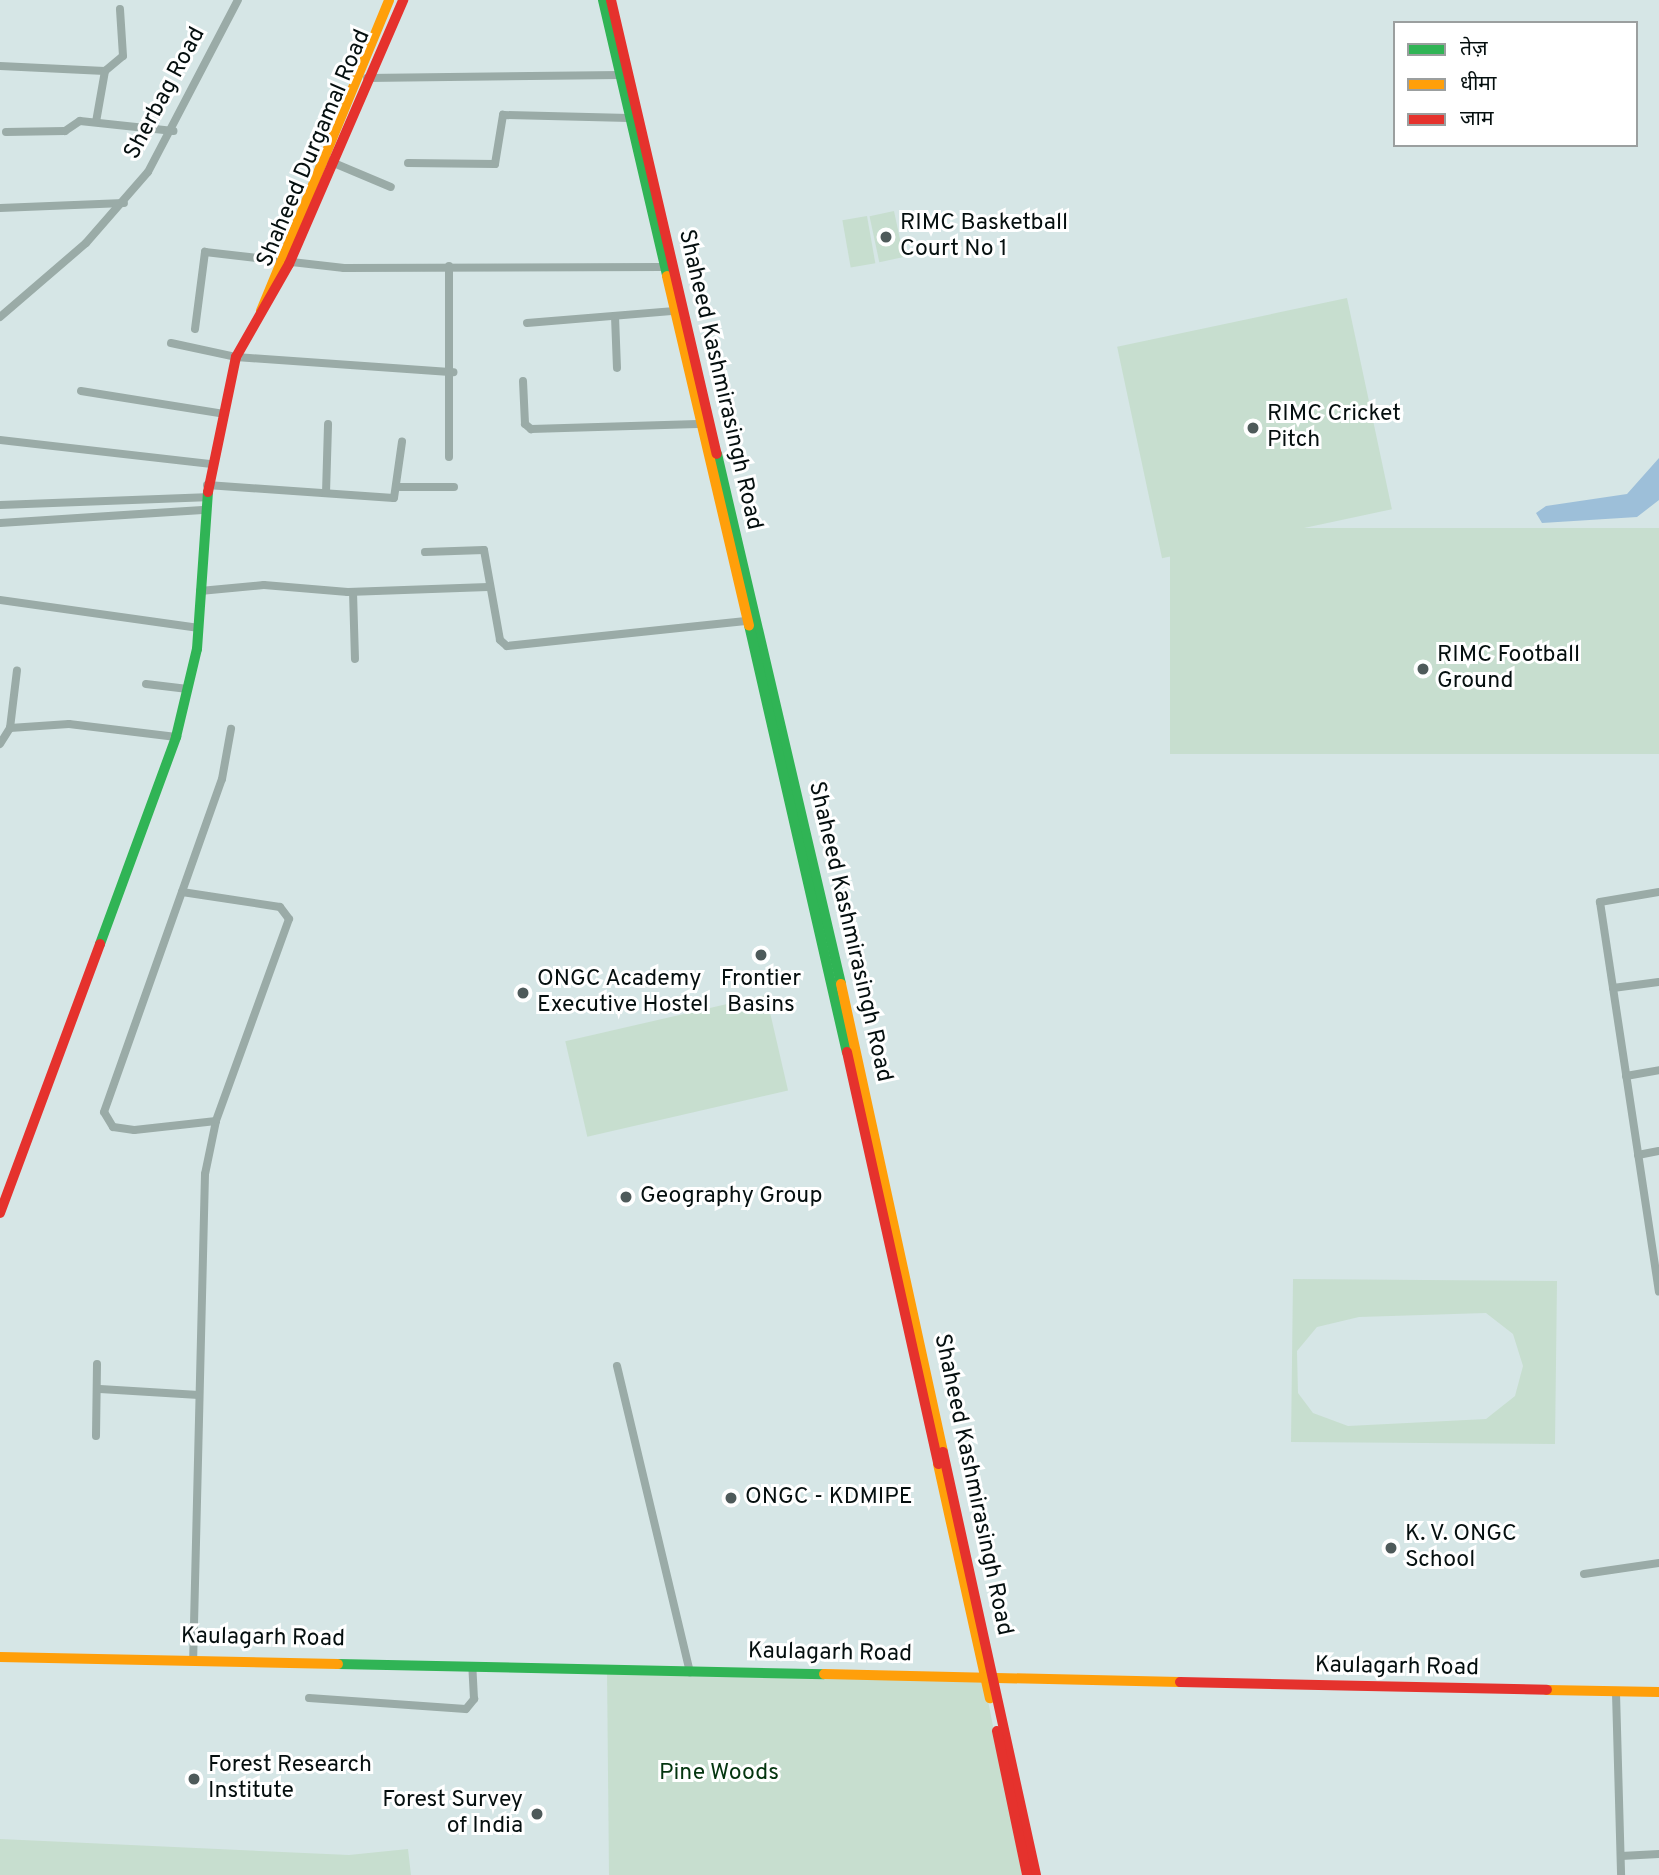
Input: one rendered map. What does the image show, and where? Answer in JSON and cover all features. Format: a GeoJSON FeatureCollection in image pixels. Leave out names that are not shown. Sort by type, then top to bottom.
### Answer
{"type":"FeatureCollection","features":[{"type":"Feature","properties":{"kind":"street","name":"Sherbag Road"},"geometry":{"type":"LineString","coordinates":[[0,317],[124,203],[173,131],[238,0]]}},
{"type":"Feature","properties":{"kind":"street","name":"Shaheed Durgamal Road"},"geometry":{"type":"LineString","coordinates":[[261,311],[276,263],[389,0]]}},
{"type":"Feature","properties":{"kind":"street","name":"Shaheed Durgamal Road"},"geometry":{"type":"LineString","coordinates":[[0,1213],[176,737],[199,628],[207,485],[219,412],[236,357],[289,264],[402,0]]}},
{"type":"Feature","properties":{"kind":"street","name":"Shaheed Kashmirasingh Road"},"geometry":{"type":"LineString","coordinates":[[603,0],[698,424],[746,621],[988,1679],[1036,1875]]}},
{"type":"Feature","properties":{"kind":"street","name":"Shaheed Kashmirasingh Road"},"geometry":{"type":"LineString","coordinates":[[611,0],[840,981],[1027,1875]]}},
{"type":"Feature","properties":{"kind":"street"},"geometry":{"type":"LineString","coordinates":[[96,122],[105,71],[123,56],[120,9]]}},
{"type":"Feature","properties":{"kind":"street"},"geometry":{"type":"LineString","coordinates":[[0,66],[105,71]]}},
{"type":"Feature","properties":{"kind":"street"},"geometry":{"type":"LineString","coordinates":[[356,78],[620,75]]}},
{"type":"Feature","properties":{"kind":"street"},"geometry":{"type":"LineString","coordinates":[[408,163],[495,164],[503,115],[629,118]]}},
{"type":"Feature","properties":{"kind":"street"},"geometry":{"type":"LineString","coordinates":[[6,132],[65,131],[80,121],[173,131]]}},
{"type":"Feature","properties":{"kind":"street"},"geometry":{"type":"LineString","coordinates":[[321,158],[391,187]]}},
{"type":"Feature","properties":{"kind":"street"},"geometry":{"type":"LineString","coordinates":[[0,208],[124,203]]}},
{"type":"Feature","properties":{"kind":"street"},"geometry":{"type":"LineString","coordinates":[[195,329],[205,252],[289,264],[662,267]]}},
{"type":"Feature","properties":{"kind":"street"},"geometry":{"type":"LineString","coordinates":[[449,266],[453,372],[449,457]]}},
{"type":"Feature","properties":{"kind":"street"},"geometry":{"type":"LineString","coordinates":[[527,323],[672,311]]}},
{"type":"Feature","properties":{"kind":"street"},"geometry":{"type":"LineString","coordinates":[[615,316],[617,368]]}},
{"type":"Feature","properties":{"kind":"street"},"geometry":{"type":"LineString","coordinates":[[171,343],[236,357],[453,372]]}},
{"type":"Feature","properties":{"kind":"street"},"geometry":{"type":"LineString","coordinates":[[523,382],[525,424],[531,429],[698,424]]}},
{"type":"Feature","properties":{"kind":"street"},"geometry":{"type":"LineString","coordinates":[[82,391],[219,412]]}},
{"type":"Feature","properties":{"kind":"street"},"geometry":{"type":"LineString","coordinates":[[326,494],[328,425]]}},
{"type":"Feature","properties":{"kind":"street"},"geometry":{"type":"LineString","coordinates":[[0,440],[211,464]]}},
{"type":"Feature","properties":{"kind":"street"},"geometry":{"type":"LineString","coordinates":[[207,485],[394,498],[400,487],[402,442]]}},
{"type":"Feature","properties":{"kind":"street"},"geometry":{"type":"LineString","coordinates":[[400,487],[454,487]]}},
{"type":"Feature","properties":{"kind":"street"},"geometry":{"type":"LineString","coordinates":[[0,505],[205,498]]}},
{"type":"Feature","properties":{"kind":"street"},"geometry":{"type":"LineString","coordinates":[[0,523],[204,510]]}},
{"type":"Feature","properties":{"kind":"street"},"geometry":{"type":"LineString","coordinates":[[425,552],[482,549],[488,586],[507,646],[746,621]]}},
{"type":"Feature","properties":{"kind":"street"},"geometry":{"type":"LineString","coordinates":[[200,591],[276,585],[353,592],[488,586]]}},
{"type":"Feature","properties":{"kind":"street"},"geometry":{"type":"LineString","coordinates":[[353,592],[355,659]]}},
{"type":"Feature","properties":{"kind":"street"},"geometry":{"type":"LineString","coordinates":[[0,600],[199,628]]}},
{"type":"Feature","properties":{"kind":"street"},"geometry":{"type":"LineString","coordinates":[[0,744],[10,728],[17,670]]}},
{"type":"Feature","properties":{"kind":"street"},"geometry":{"type":"LineString","coordinates":[[146,684],[188,689]]}},
{"type":"Feature","properties":{"kind":"street"},"geometry":{"type":"LineString","coordinates":[[10,728],[77,724],[176,737]]}},
{"type":"Feature","properties":{"kind":"street"},"geometry":{"type":"LineString","coordinates":[[216,1121],[134,1130],[113,1127],[104,1112],[222,779],[231,729]]}},
{"type":"Feature","properties":{"kind":"street"},"geometry":{"type":"LineString","coordinates":[[182,892],[289,913],[216,1121],[205,1174],[192,1658]]}},
{"type":"Feature","properties":{"kind":"street"},"geometry":{"type":"LineString","coordinates":[[1659,892],[1600,902],[1638,1155],[1656,1247],[1659,1292]]}},
{"type":"Feature","properties":{"kind":"street"},"geometry":{"type":"LineString","coordinates":[[1613,988],[1659,982]]}},
{"type":"Feature","properties":{"kind":"street"},"geometry":{"type":"LineString","coordinates":[[1626,1076],[1659,1070]]}},
{"type":"Feature","properties":{"kind":"street"},"geometry":{"type":"LineString","coordinates":[[1638,1155],[1659,1151]]}},
{"type":"Feature","properties":{"kind":"street"},"geometry":{"type":"LineString","coordinates":[[96,1436],[100,1389],[97,1364]]}},
{"type":"Feature","properties":{"kind":"street"},"geometry":{"type":"LineString","coordinates":[[617,1366],[690,1672]]}},
{"type":"Feature","properties":{"kind":"street"},"geometry":{"type":"LineString","coordinates":[[100,1389],[199,1395]]}},
{"type":"Feature","properties":{"kind":"street"},"geometry":{"type":"LineString","coordinates":[[1584,1574],[1659,1563]]}},
{"type":"Feature","properties":{"kind":"street","name":"Kaulagarh Road"},"geometry":{"type":"LineString","coordinates":[[0,1657],[192,1658],[988,1679],[1659,1692]]}},
{"type":"Feature","properties":{"kind":"street"},"geometry":{"type":"LineString","coordinates":[[309,1698],[466,1709],[474,1699],[472,1666]]}},
{"type":"Feature","properties":{"kind":"street"},"geometry":{"type":"LineString","coordinates":[[1616,1693],[1621,1875]]}},
{"type":"Feature","properties":{"kind":"street"},"geometry":{"type":"LineString","coordinates":[[1621,1856],[1659,1854]]}},
{"type":"Feature","properties":{"kind":"green space","name":"RIMC Basketball Court No 1"},"geometry":{"type":"Polygon","coordinates":[[[894,211],[904,257],[879,262],[870,216],[894,211]]]}},
{"type":"Feature","properties":{"kind":"green space"},"geometry":{"type":"Polygon","coordinates":[[[867,216],[875,263],[851,268],[842,220],[867,216]]]}},
{"type":"Feature","properties":{"kind":"green space","name":"RIMC Cricket Pitch"},"geometry":{"type":"Polygon","coordinates":[[[1347,298],[1392,509],[1162,558],[1117,347],[1347,298]]]}},
{"type":"Feature","properties":{"kind":"green space","name":"RIMC Football Ground"},"geometry":{"type":"Polygon","coordinates":[[[1170,528],[1659,528],[1659,754],[1170,754],[1170,528]]]}},
{"type":"Feature","properties":{"kind":"green space"},"geometry":{"type":"Polygon","coordinates":[[[766,995],[788,1090],[587,1137],[565,1041],[766,995]]]}},
{"type":"Feature","properties":{"kind":"green space"},"geometry":{"type":"Polygon","coordinates":[[[1293,1279],[1557,1281],[1555,1444],[1291,1442],[1293,1279]],[[1486,1313],[1359,1317],[1317,1327],[1297,1351],[1298,1393],[1313,1413],[1348,1426],[1486,1419],[1515,1396],[1523,1366],[1513,1334],[1486,1313]]]}},
{"type":"Feature","properties":{"kind":"green space","name":"Pine Woods"},"geometry":{"type":"Polygon","coordinates":[[[607,1669],[984,1680],[1022,1875],[609,1875],[607,1669]]]}},
{"type":"Feature","properties":{"kind":"green space"},"geometry":{"type":"Polygon","coordinates":[[[0,1839],[349,1855],[408,1849],[411,1875],[0,1875],[0,1839]]]}},
{"type":"Feature","properties":{"kind":"water"},"geometry":{"type":"Polygon","coordinates":[[[1659,458],[1659,500],[1637,517],[1542,523],[1536,513],[1546,506],[1627,494],[1659,458]]]}},
{"type":"Feature","properties":{"kind":"traffic: fast"},"geometry":{"type":"LineString","coordinates":[[603,0],[667,276]]}},
{"type":"Feature","properties":{"kind":"traffic: fast"},"geometry":{"type":"LineString","coordinates":[[717,454],[841,984]]}},
{"type":"Feature","properties":{"kind":"traffic: fast"},"geometry":{"type":"LineString","coordinates":[[100,944],[176,737],[197,649],[208,492]]}},
{"type":"Feature","properties":{"kind":"traffic: fast"},"geometry":{"type":"LineString","coordinates":[[749,625],[847,1052]]}},
{"type":"Feature","properties":{"kind":"traffic: fast"},"geometry":{"type":"LineString","coordinates":[[338,1664],[824,1674]]}},
{"type":"Feature","properties":{"kind":"traffic: slow"},"geometry":{"type":"LineString","coordinates":[[261,311],[389,0]]}},
{"type":"Feature","properties":{"kind":"traffic: slow"},"geometry":{"type":"LineString","coordinates":[[667,276],[749,625]]}},
{"type":"Feature","properties":{"kind":"traffic: slow"},"geometry":{"type":"LineString","coordinates":[[841,984],[943,1452]]}},
{"type":"Feature","properties":{"kind":"traffic: slow"},"geometry":{"type":"LineString","coordinates":[[938,1464],[990,1698]]}},
{"type":"Feature","properties":{"kind":"traffic: slow"},"geometry":{"type":"LineString","coordinates":[[0,1657],[338,1664]]}},
{"type":"Feature","properties":{"kind":"traffic: slow"},"geometry":{"type":"LineString","coordinates":[[824,1674],[1180,1682]]}},
{"type":"Feature","properties":{"kind":"traffic: slow"},"geometry":{"type":"LineString","coordinates":[[1547,1690],[1659,1692]]}},
{"type":"Feature","properties":{"kind":"traffic: jam"},"geometry":{"type":"LineString","coordinates":[[208,492],[236,357],[289,264],[403,0]]}},
{"type":"Feature","properties":{"kind":"traffic: jam"},"geometry":{"type":"LineString","coordinates":[[611,0],[717,454]]}},
{"type":"Feature","properties":{"kind":"traffic: jam"},"geometry":{"type":"LineString","coordinates":[[0,1213],[100,944]]}},
{"type":"Feature","properties":{"kind":"traffic: jam"},"geometry":{"type":"LineString","coordinates":[[847,1052],[938,1464]]}},
{"type":"Feature","properties":{"kind":"traffic: jam"},"geometry":{"type":"LineString","coordinates":[[943,1452],[1036,1875]]}},
{"type":"Feature","properties":{"kind":"traffic: jam"},"geometry":{"type":"LineString","coordinates":[[1180,1682],[1547,1690]]}},
{"type":"Feature","properties":{"kind":"traffic: jam"},"geometry":{"type":"LineString","coordinates":[[997,1731],[1027,1875]]}},
{"type":"Feature","properties":{"kind":"place","name":"RIMC Basketball Court No 1"},"geometry":{"type":"Point","coordinates":[886,237]}},
{"type":"Feature","properties":{"kind":"place","name":"RIMC Cricket Pitch"},"geometry":{"type":"Point","coordinates":[1253,428]}},
{"type":"Feature","properties":{"kind":"place","name":"RIMC Football Ground"},"geometry":{"type":"Point","coordinates":[1423,669]}},
{"type":"Feature","properties":{"kind":"place","name":"Frontier Basins"},"geometry":{"type":"Point","coordinates":[761,955]}},
{"type":"Feature","properties":{"kind":"place","name":"ONGC Academy Executive Hostel"},"geometry":{"type":"Point","coordinates":[523,993]}},
{"type":"Feature","properties":{"kind":"place","name":"Geography Group"},"geometry":{"type":"Point","coordinates":[626,1197]}},
{"type":"Feature","properties":{"kind":"place","name":"ONGC - KDMIPE"},"geometry":{"type":"Point","coordinates":[731,1498]}},
{"type":"Feature","properties":{"kind":"place","name":"K. V. ONGC School"},"geometry":{"type":"Point","coordinates":[1391,1548]}},
{"type":"Feature","properties":{"kind":"place","name":"Forest Research Institute"},"geometry":{"type":"Point","coordinates":[194,1779]}},
{"type":"Feature","properties":{"kind":"place","name":"Forest Survey of India"},"geometry":{"type":"Point","coordinates":[537,1814]}}]}
